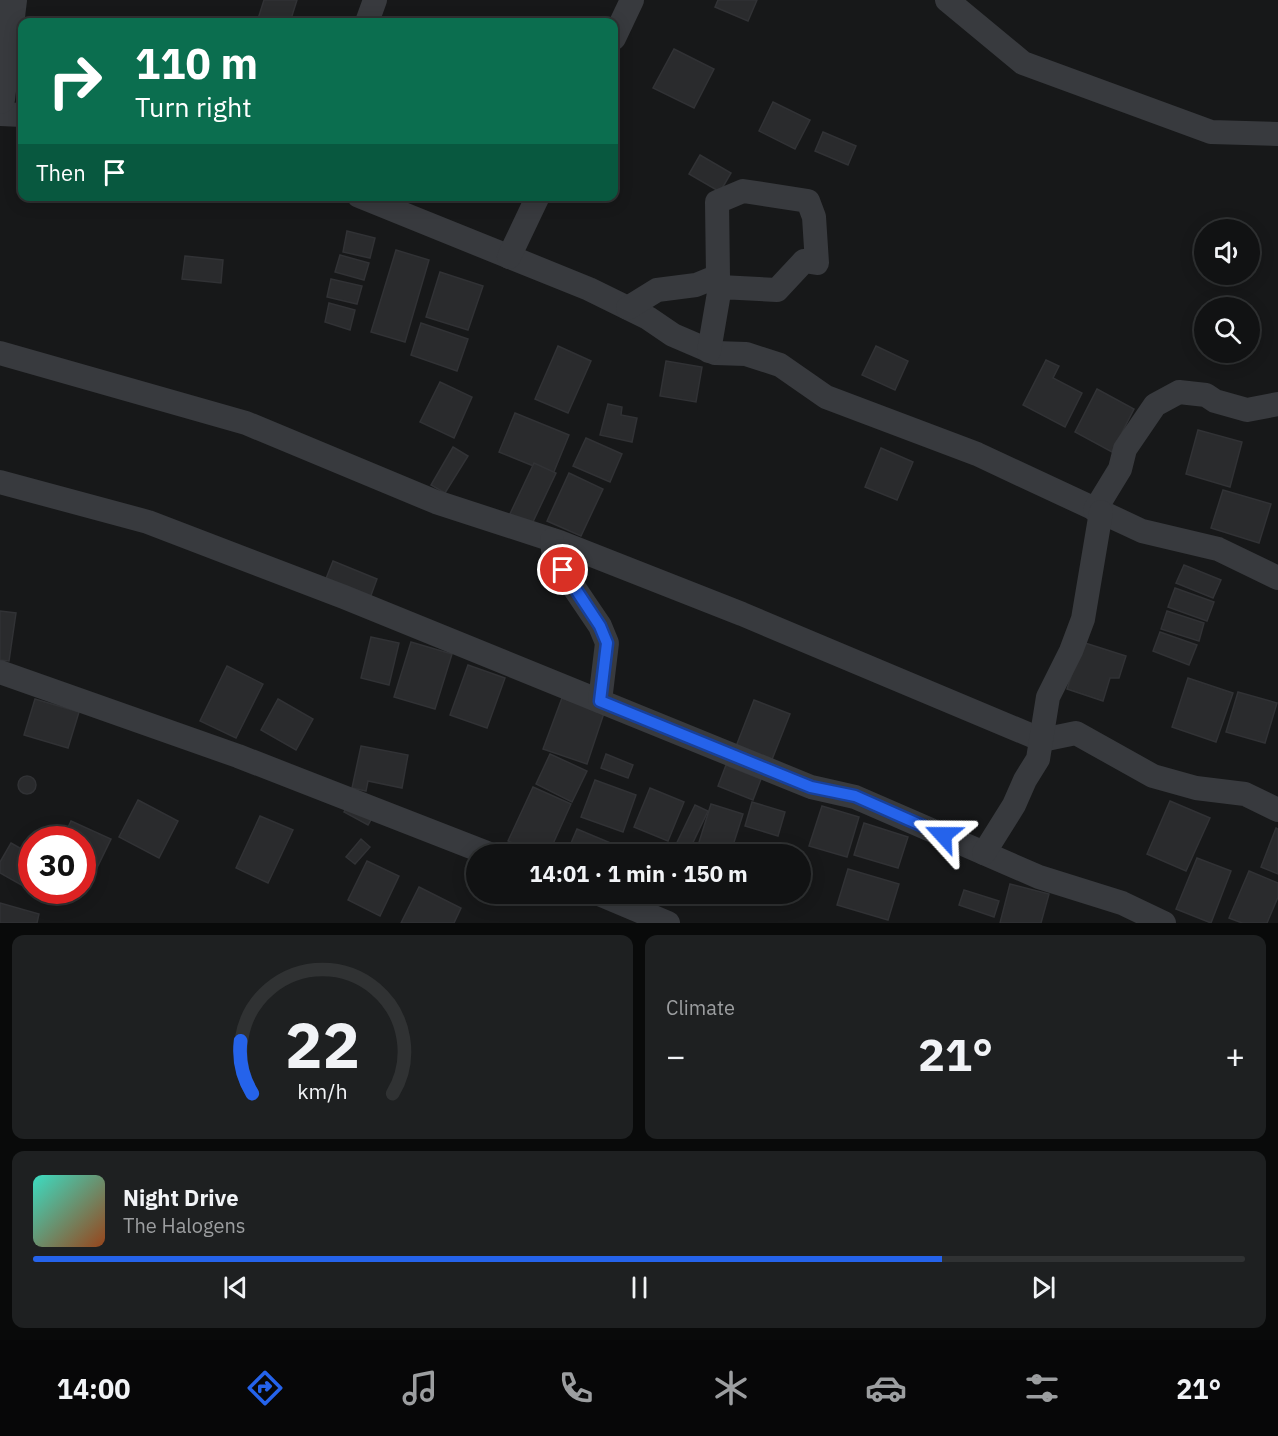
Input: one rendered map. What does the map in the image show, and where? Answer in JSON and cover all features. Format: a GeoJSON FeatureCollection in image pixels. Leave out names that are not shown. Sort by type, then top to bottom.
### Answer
{"type":"FeatureCollection","features":[{"type":"Feature","properties":{"kind":"street"},"geometry":{"type":"LineString","coordinates":[[1,84],[12,0]]}},
{"type":"Feature","properties":{"kind":"street"},"geometry":{"type":"LineString","coordinates":[[368,18],[375,0]]}},
{"type":"Feature","properties":{"kind":"street"},"geometry":{"type":"LineString","coordinates":[[618,30],[632,0]]}},
{"type":"Feature","properties":{"kind":"street"},"geometry":{"type":"LineString","coordinates":[[946,0],[1023,63],[1211,132],[1278,134]]}},
{"type":"Feature","properties":{"kind":"street"},"geometry":{"type":"LineString","coordinates":[[0,114],[18,115]]}},
{"type":"Feature","properties":{"kind":"street"},"geometry":{"type":"LineString","coordinates":[[628,308],[657,290],[696,285],[718,276],[717,202],[743,191],[808,201],[814,217],[817,263],[804,261],[777,290],[720,287],[710,351]]}},
{"type":"Feature","properties":{"kind":"street"},"geometry":{"type":"LineString","coordinates":[[371,201],[589,289],[628,308],[673,335],[710,351],[746,354],[780,365],[826,397],[977,454],[1142,531],[1218,549],[1278,578]]}},
{"type":"Feature","properties":{"kind":"street"},"geometry":{"type":"LineString","coordinates":[[509,257],[536,201]]}},
{"type":"Feature","properties":{"kind":"street"},"geometry":{"type":"LineString","coordinates":[[0,353],[246,423],[436,502],[552,540],[742,614],[1042,740],[1076,733],[1153,776],[1196,788],[1245,794],[1278,810]]}},
{"type":"Feature","properties":{"kind":"street"},"geometry":{"type":"LineString","coordinates":[[984,853],[1014,805],[1025,780],[1038,759],[1048,697],[1071,651],[1083,619],[1098,511],[1120,469],[1125,449],[1155,405],[1179,392],[1206,395],[1215,401],[1247,410],[1278,404]]}},
{"type":"Feature","properties":{"kind":"street"},"geometry":{"type":"LineString","coordinates":[[0,482],[148,522],[344,597],[811,787],[855,796],[1039,877],[1122,903],[1164,923]]}},
{"type":"Feature","properties":{"kind":"street"},"geometry":{"type":"LineString","coordinates":[[552,540],[555,558],[600,626],[607,643],[600,701]]}},
{"type":"Feature","properties":{"kind":"street"},"geometry":{"type":"LineString","coordinates":[[0,672],[238,756],[466,845]]}},
{"type":"Feature","properties":{"kind":"street"},"geometry":{"type":"LineString","coordinates":[[623,904],[668,923]]}},
{"type":"Feature","properties":{"kind":"building"},"geometry":{"type":"Polygon","coordinates":[[[264,0],[297,0],[291,18],[258,18],[264,0]]]}},
{"type":"Feature","properties":{"kind":"building"},"geometry":{"type":"Polygon","coordinates":[[[718,0],[757,0],[748,21],[715,7],[718,0]]]}},
{"type":"Feature","properties":{"kind":"building"},"geometry":{"type":"Polygon","coordinates":[[[674,49],[714,69],[694,108],[653,88],[674,49]]]}},
{"type":"Feature","properties":{"kind":"building"},"geometry":{"type":"Polygon","coordinates":[[[773,102],[810,120],[795,149],[759,131],[773,102]]]}},
{"type":"Feature","properties":{"kind":"building"},"geometry":{"type":"Polygon","coordinates":[[[823,132],[856,146],[848,165],[815,151],[823,132]]]}},
{"type":"Feature","properties":{"kind":"building"},"geometry":{"type":"Polygon","coordinates":[[[700,155],[731,173],[720,192],[689,174],[700,155]]]}},
{"type":"Feature","properties":{"kind":"building"},"geometry":{"type":"Polygon","coordinates":[[[347,231],[375,238],[370,258],[343,252],[347,231]]]}},
{"type":"Feature","properties":{"kind":"building"},"geometry":{"type":"Polygon","coordinates":[[[396,250],[429,260],[405,342],[371,332],[396,250]]]}},
{"type":"Feature","properties":{"kind":"building"},"geometry":{"type":"Polygon","coordinates":[[[340,255],[369,263],[364,280],[335,272],[340,255]]]}},
{"type":"Feature","properties":{"kind":"building"},"geometry":{"type":"Polygon","coordinates":[[[185,256],[223,260],[221,283],[182,279],[185,256]]]}},
{"type":"Feature","properties":{"kind":"building"},"geometry":{"type":"Polygon","coordinates":[[[440,272],[483,286],[468,330],[426,317],[440,272]]]}},
{"type":"Feature","properties":{"kind":"building"},"geometry":{"type":"Polygon","coordinates":[[[331,279],[362,286],[357,304],[327,297],[331,279]]]}},
{"type":"Feature","properties":{"kind":"building"},"geometry":{"type":"Polygon","coordinates":[[[329,303],[355,310],[350,330],[325,322],[329,303]]]}},
{"type":"Feature","properties":{"kind":"building"},"geometry":{"type":"Polygon","coordinates":[[[421,323],[468,339],[457,371],[411,355],[421,323]]]}},
{"type":"Feature","properties":{"kind":"building"},"geometry":{"type":"Polygon","coordinates":[[[558,346],[591,361],[568,413],[535,399],[558,346]]]}},
{"type":"Feature","properties":{"kind":"building"},"geometry":{"type":"Polygon","coordinates":[[[876,346],[908,361],[895,390],[862,375],[876,346]]]}},
{"type":"Feature","properties":{"kind":"building"},"geometry":{"type":"Polygon","coordinates":[[[1046,360],[1059,366],[1053,378],[1082,393],[1065,427],[1023,405],[1046,360]]]}},
{"type":"Feature","properties":{"kind":"building"},"geometry":{"type":"Polygon","coordinates":[[[666,361],[702,367],[696,402],[660,396],[666,361]]]}},
{"type":"Feature","properties":{"kind":"building"},"geometry":{"type":"Polygon","coordinates":[[[440,382],[472,397],[454,438],[420,422],[440,382]]]}},
{"type":"Feature","properties":{"kind":"building"},"geometry":{"type":"Polygon","coordinates":[[[1097,389],[1134,409],[1112,452],[1075,432],[1097,389]]]}},
{"type":"Feature","properties":{"kind":"building"},"geometry":{"type":"Polygon","coordinates":[[[608,404],[622,407],[621,415],[637,418],[632,442],[600,435],[608,404]]]}},
{"type":"Feature","properties":{"kind":"building"},"geometry":{"type":"Polygon","coordinates":[[[515,413],[569,435],[553,474],[499,452],[515,413]]]}},
{"type":"Feature","properties":{"kind":"building"},"geometry":{"type":"Polygon","coordinates":[[[1198,430],[1242,442],[1230,487],[1186,474],[1198,430]]]}},
{"type":"Feature","properties":{"kind":"building"},"geometry":{"type":"Polygon","coordinates":[[[586,438],[622,454],[610,482],[573,466],[586,438]]]}},
{"type":"Feature","properties":{"kind":"building"},"geometry":{"type":"Polygon","coordinates":[[[453,447],[468,456],[445,493],[431,485],[453,447]]]}},
{"type":"Feature","properties":{"kind":"building"},"geometry":{"type":"Polygon","coordinates":[[[881,448],[913,462],[897,500],[865,487],[881,448]]]}},
{"type":"Feature","properties":{"kind":"building"},"geometry":{"type":"Polygon","coordinates":[[[534,463],[556,473],[531,526],[509,516],[534,463]]]}},
{"type":"Feature","properties":{"kind":"building"},"geometry":{"type":"Polygon","coordinates":[[[569,473],[603,489],[581,536],[547,521],[569,473]]]}},
{"type":"Feature","properties":{"kind":"building"},"geometry":{"type":"Polygon","coordinates":[[[1223,490],[1271,504],[1259,543],[1211,528],[1223,490]]]}},
{"type":"Feature","properties":{"kind":"building"},"geometry":{"type":"Polygon","coordinates":[[[333,561],[377,579],[370,598],[325,581],[333,561]]]}},
{"type":"Feature","properties":{"kind":"building"},"geometry":{"type":"Polygon","coordinates":[[[1184,565],[1221,580],[1213,598],[1176,583],[1184,565]]]}},
{"type":"Feature","properties":{"kind":"building"},"geometry":{"type":"Polygon","coordinates":[[[1175,588],[1214,602],[1207,621],[1168,607],[1175,588]]]}},
{"type":"Feature","properties":{"kind":"building"},"geometry":{"type":"Polygon","coordinates":[[[0,611],[16,613],[9,661],[0,660],[0,611]]]}},
{"type":"Feature","properties":{"kind":"building"},"geometry":{"type":"Polygon","coordinates":[[[1167,611],[1204,623],[1199,641],[1161,629],[1167,611]]]}},
{"type":"Feature","properties":{"kind":"building"},"geometry":{"type":"Polygon","coordinates":[[[1160,632],[1197,645],[1189,665],[1153,651],[1160,632]]]}},
{"type":"Feature","properties":{"kind":"building"},"geometry":{"type":"Polygon","coordinates":[[[371,637],[399,643],[389,685],[361,678],[371,637]]]}},
{"type":"Feature","properties":{"kind":"building"},"geometry":{"type":"Polygon","coordinates":[[[411,642],[452,654],[435,709],[394,697],[411,642]]]}},
{"type":"Feature","properties":{"kind":"building"},"geometry":{"type":"Polygon","coordinates":[[[1082,642],[1126,656],[1119,678],[1110,678],[1103,701],[1067,689],[1082,642]]]}},
{"type":"Feature","properties":{"kind":"building"},"geometry":{"type":"Polygon","coordinates":[[[468,665],[505,678],[487,728],[450,715],[468,665]]]}},
{"type":"Feature","properties":{"kind":"building"},"geometry":{"type":"Polygon","coordinates":[[[227,666],[263,684],[236,738],[200,721],[227,666]]]}},
{"type":"Feature","properties":{"kind":"building"},"geometry":{"type":"Polygon","coordinates":[[[1188,678],[1233,693],[1216,742],[1172,727],[1188,678]]]}},
{"type":"Feature","properties":{"kind":"building"},"geometry":{"type":"Polygon","coordinates":[[[1238,692],[1277,703],[1265,743],[1226,732],[1238,692]]]}},
{"type":"Feature","properties":{"kind":"building"},"geometry":{"type":"Polygon","coordinates":[[[562,698],[604,713],[587,764],[543,749],[562,698]]]}},
{"type":"Feature","properties":{"kind":"building"},"geometry":{"type":"Polygon","coordinates":[[[35,699],[79,712],[68,748],[24,735],[35,699]]]}},
{"type":"Feature","properties":{"kind":"building"},"geometry":{"type":"Polygon","coordinates":[[[278,699],[313,719],[296,750],[261,730],[278,699]]]}},
{"type":"Feature","properties":{"kind":"building"},"geometry":{"type":"Polygon","coordinates":[[[754,700],[790,714],[771,762],[735,749],[754,700]]]}},
{"type":"Feature","properties":{"kind":"building"},"geometry":{"type":"Polygon","coordinates":[[[361,746],[408,755],[402,788],[368,781],[366,791],[352,788],[361,746]]]}},
{"type":"Feature","properties":{"kind":"building"},"geometry":{"type":"Polygon","coordinates":[[[550,754],[587,771],[572,802],[536,784],[550,754]]]}},
{"type":"Feature","properties":{"kind":"building"},"geometry":{"type":"Polygon","coordinates":[[[606,754],[633,765],[628,778],[601,768],[606,754]]]}},
{"type":"Feature","properties":{"kind":"building"},"geometry":{"type":"Polygon","coordinates":[[[726,765],[761,779],[753,800],[718,786],[726,765]]]}},
{"type":"Feature","properties":{"kind":"building"},"geometry":{"type":"Polygon","coordinates":[[[27,776],[33,779],[36,785],[33,791],[27,794],[21,791],[18,785],[21,779],[27,776]]]}},
{"type":"Feature","properties":{"kind":"building"},"geometry":{"type":"Polygon","coordinates":[[[595,780],[636,795],[623,832],[581,817],[595,780]]]}},
{"type":"Feature","properties":{"kind":"building"},"geometry":{"type":"Polygon","coordinates":[[[533,787],[571,804],[553,844],[515,844],[508,841],[533,787]]]}},
{"type":"Feature","properties":{"kind":"building"},"geometry":{"type":"Polygon","coordinates":[[[650,788],[684,802],[668,841],[634,827],[650,788]]]}},
{"type":"Feature","properties":{"kind":"building"},"geometry":{"type":"Polygon","coordinates":[[[138,800],[178,821],[159,858],[119,837],[138,800]]]}},
{"type":"Feature","properties":{"kind":"building"},"geometry":{"type":"Polygon","coordinates":[[[1170,801],[1210,818],[1186,871],[1147,854],[1170,801]]]}},
{"type":"Feature","properties":{"kind":"building"},"geometry":{"type":"Polygon","coordinates":[[[752,802],[785,812],[778,836],[745,826],[752,802]]]}},
{"type":"Feature","properties":{"kind":"building"},"geometry":{"type":"Polygon","coordinates":[[[348,804],[372,818],[368,825],[344,812],[348,804]]]}},
{"type":"Feature","properties":{"kind":"building"},"geometry":{"type":"Polygon","coordinates":[[[711,804],[743,814],[733,844],[698,844],[711,804]]]}},
{"type":"Feature","properties":{"kind":"building"},"geometry":{"type":"Polygon","coordinates":[[[695,805],[708,811],[692,844],[676,844],[695,805]]]}},
{"type":"Feature","properties":{"kind":"building"},"geometry":{"type":"Polygon","coordinates":[[[822,806],[859,817],[847,857],[811,847],[810,844],[822,806]]]}},
{"type":"Feature","properties":{"kind":"building"},"geometry":{"type":"Polygon","coordinates":[[[260,816],[293,830],[268,883],[236,868],[260,816]]]}},
{"type":"Feature","properties":{"kind":"building"},"geometry":{"type":"Polygon","coordinates":[[[71,821],[82,826],[69,826],[71,821]]]}},
{"type":"Feature","properties":{"kind":"building"},"geometry":{"type":"Polygon","coordinates":[[[864,823],[908,837],[898,868],[854,855],[864,823]]]}},
{"type":"Feature","properties":{"kind":"building"},"geometry":{"type":"Polygon","coordinates":[[[1276,828],[1278,829],[1278,874],[1261,867],[1276,828]]]}},
{"type":"Feature","properties":{"kind":"building"},"geometry":{"type":"Polygon","coordinates":[[[577,829],[613,844],[571,844],[577,829]]]}},
{"type":"Feature","properties":{"kind":"building"},"geometry":{"type":"Polygon","coordinates":[[[96,832],[111,839],[96,870],[96,832]]]}},
{"type":"Feature","properties":{"kind":"building"},"geometry":{"type":"Polygon","coordinates":[[[361,839],[370,847],[355,864],[346,857],[361,839]]]}},
{"type":"Feature","properties":{"kind":"building"},"geometry":{"type":"Polygon","coordinates":[[[11,843],[18,847],[18,883],[0,873],[0,862],[11,843]]]}},
{"type":"Feature","properties":{"kind":"building"},"geometry":{"type":"Polygon","coordinates":[[[1197,858],[1231,871],[1211,923],[1176,909],[1197,858]]]}},
{"type":"Feature","properties":{"kind":"building"},"geometry":{"type":"Polygon","coordinates":[[[367,861],[399,876],[380,916],[348,900],[367,861]]]}},
{"type":"Feature","properties":{"kind":"building"},"geometry":{"type":"Polygon","coordinates":[[[848,869],[899,884],[888,920],[837,905],[848,869]]]}},
{"type":"Feature","properties":{"kind":"building"},"geometry":{"type":"Polygon","coordinates":[[[1249,871],[1278,883],[1278,897],[1267,923],[1242,923],[1229,918],[1249,871]]]}},
{"type":"Feature","properties":{"kind":"building"},"geometry":{"type":"Polygon","coordinates":[[[1010,884],[1049,894],[1041,923],[1000,923],[1010,884]]]}},
{"type":"Feature","properties":{"kind":"building"},"geometry":{"type":"Polygon","coordinates":[[[419,887],[461,908],[454,923],[401,923],[419,887]]]}},
{"type":"Feature","properties":{"kind":"building"},"geometry":{"type":"Polygon","coordinates":[[[964,890],[999,901],[994,917],[959,905],[964,890]]]}},
{"type":"Feature","properties":{"kind":"building"},"geometry":{"type":"Polygon","coordinates":[[[0,903],[39,914],[37,923],[0,923],[0,903]]]}},
{"type":"Feature","properties":{"kind":"route"},"geometry":{"type":"LineString","coordinates":[[563,570],[600,626],[607,643],[605,676],[600,701],[811,787],[855,796],[943,835]]}}]}
